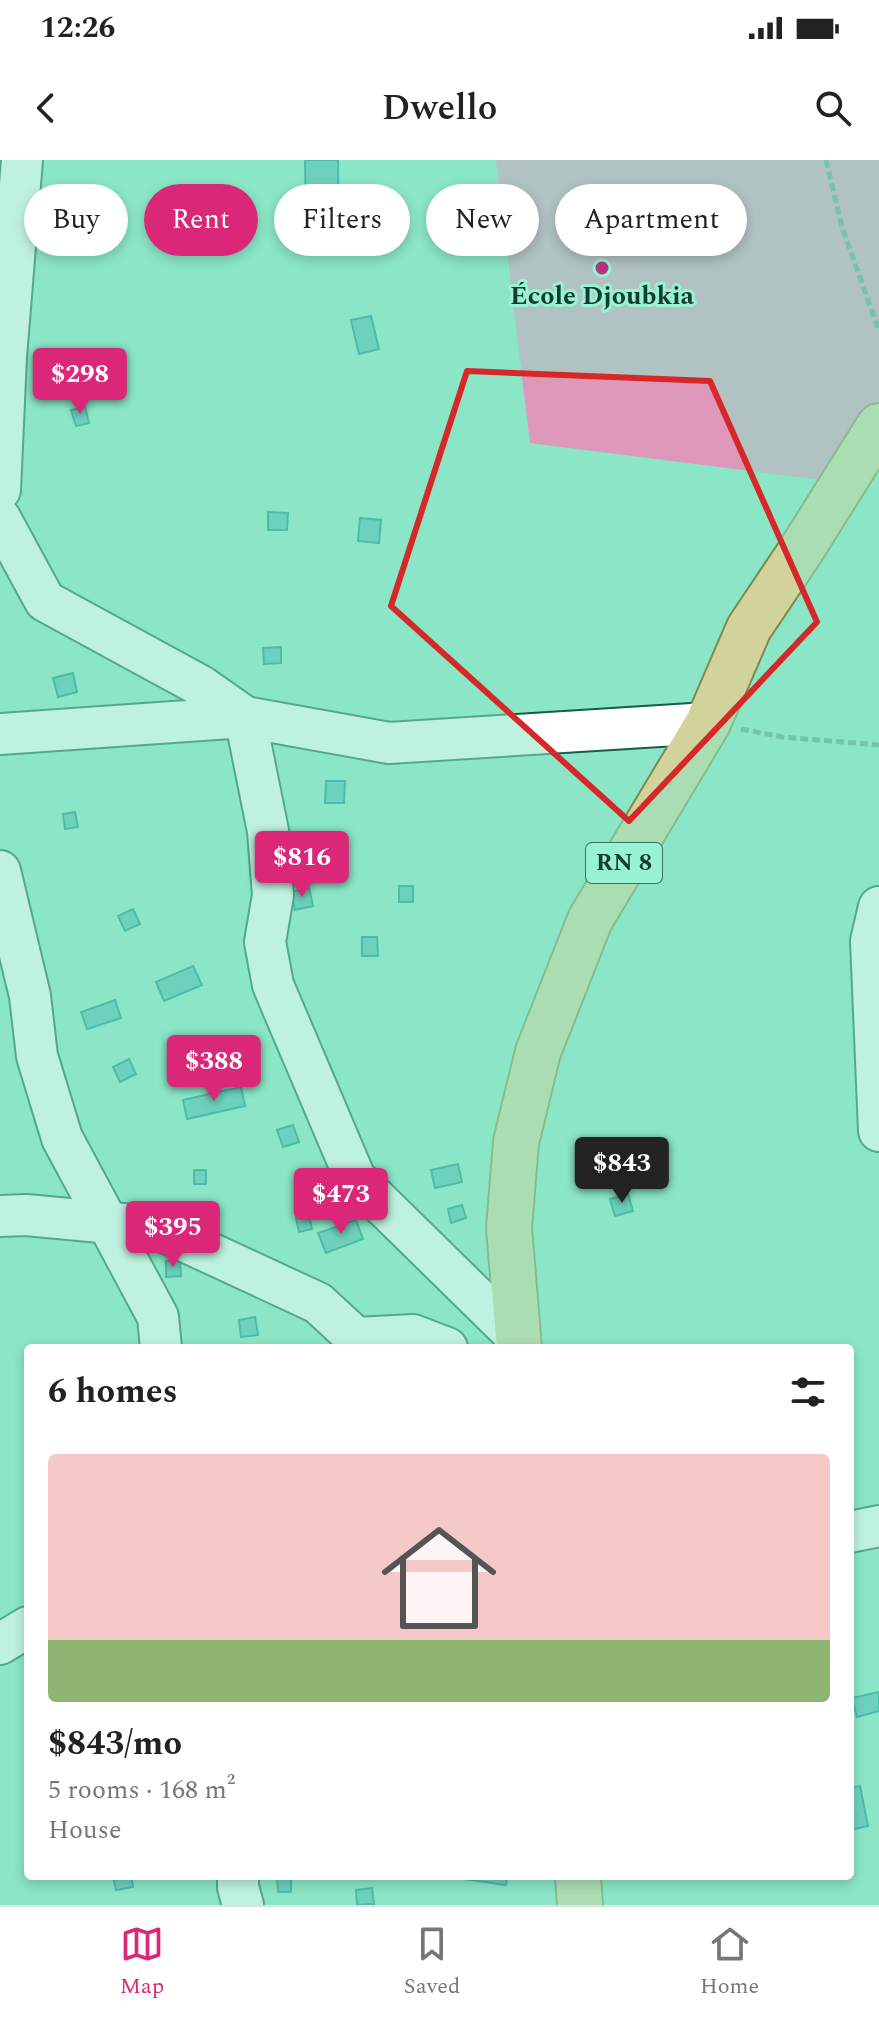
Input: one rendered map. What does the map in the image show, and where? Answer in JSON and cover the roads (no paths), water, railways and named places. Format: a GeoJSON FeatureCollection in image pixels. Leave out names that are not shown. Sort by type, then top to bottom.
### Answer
{"type":"FeatureCollection","features":[{"type":"Feature","properties":{"kind":"main road","name":"RN 8"},"geometry":{"type":"LineString","coordinates":[[518,1342],[509,1228],[516,1142],[538,1052],[590,920],[708,723],[749,628],[879,426]]}},
{"type":"Feature","properties":{"kind":"main road"},"geometry":{"type":"LineString","coordinates":[[578,1880],[580,1905]]}},
{"type":"Feature","properties":{"kind":"street"},"geometry":{"type":"LineString","coordinates":[[0,490],[6,357],[22,160]]}},
{"type":"Feature","properties":{"kind":"street"},"geometry":{"type":"LineString","coordinates":[[0,518],[45,601],[201,686],[245,717],[268,831],[273,895],[265,942],[273,985],[355,1178],[518,1342]]}},
{"type":"Feature","properties":{"kind":"street"},"geometry":{"type":"LineString","coordinates":[[0,734],[245,717],[389,743],[708,723]]}},
{"type":"Feature","properties":{"kind":"street"},"geometry":{"type":"LineString","coordinates":[[0,871],[30,996],[37,1056],[62,1138],[158,1317],[161,1344]]}},
{"type":"Feature","properties":{"kind":"street"},"geometry":{"type":"LineString","coordinates":[[879,907],[871,941],[879,1131]]}},
{"type":"Feature","properties":{"kind":"street"},"geometry":{"type":"LineString","coordinates":[[0,1216],[26,1215],[154,1227],[318,1303],[349,1343],[413,1335],[437,1344]]}},
{"type":"Feature","properties":{"kind":"street"},"geometry":{"type":"LineString","coordinates":[[854,1531],[879,1526]]}},
{"type":"Feature","properties":{"kind":"street"},"geometry":{"type":"LineString","coordinates":[[0,1644],[24,1629]]}},
{"type":"Feature","properties":{"kind":"street"},"geometry":{"type":"LineString","coordinates":[[238,1880],[243,1905]]}},
{"type":"Feature","properties":{"kind":"place","name":"École Djoubkia"},"geometry":{"type":"Point","coordinates":[602,268]}}]}
